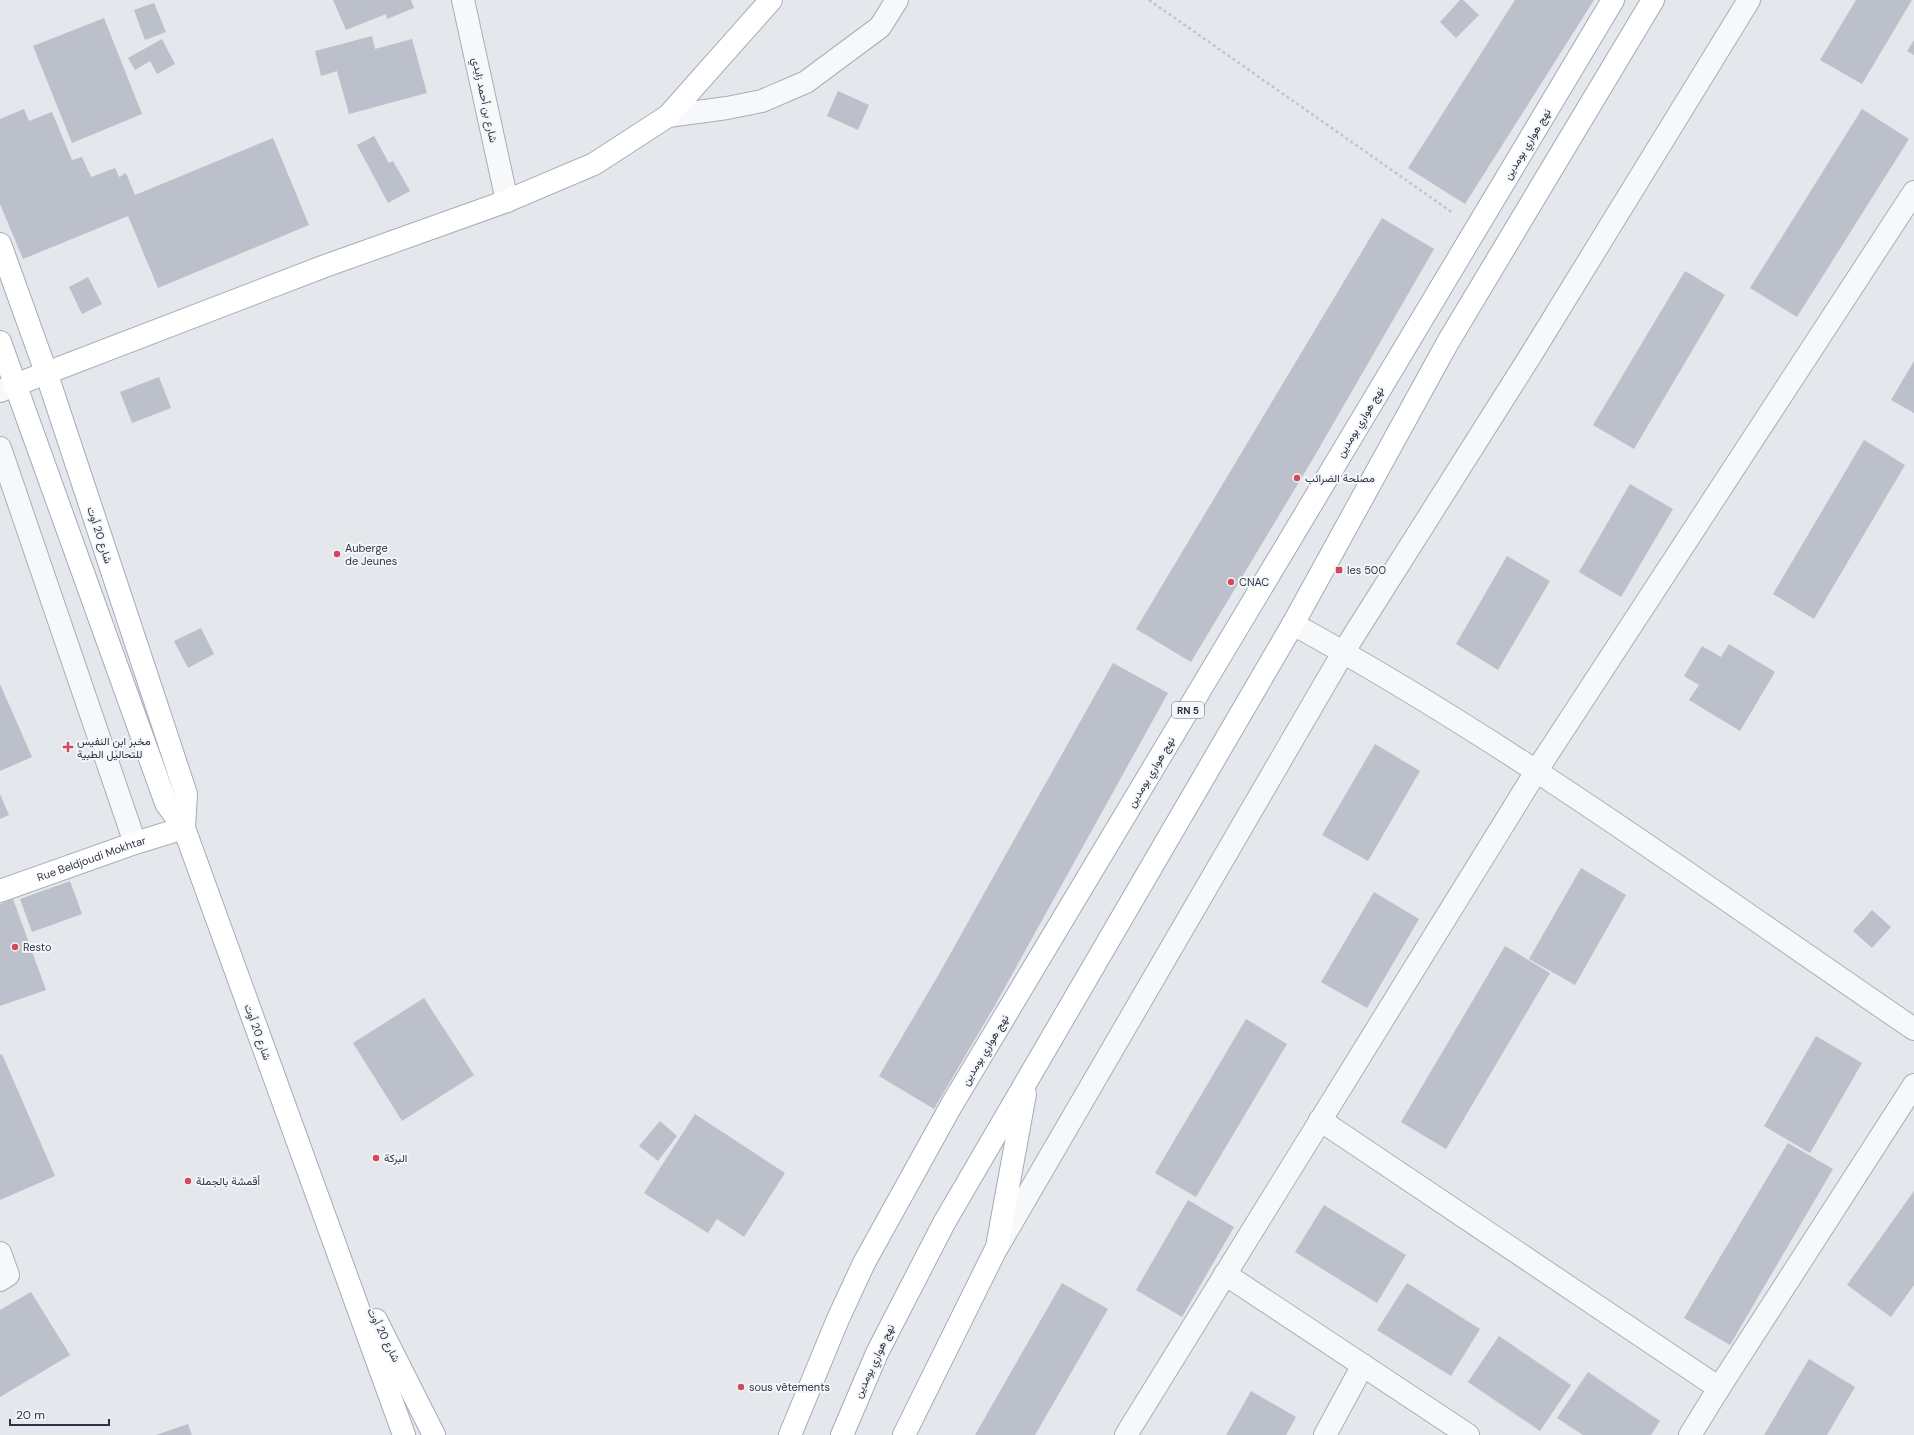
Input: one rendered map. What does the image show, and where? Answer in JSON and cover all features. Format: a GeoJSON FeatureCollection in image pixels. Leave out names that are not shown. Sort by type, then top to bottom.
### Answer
{"type":"FeatureCollection","features":[{"type":"Feature","properties":{"kind":"main road"},"geometry":{"type":"LineString","coordinates":[[8,388],[46,372],[325,266],[506,201],[594,164],[668,116],[771,0]]}},
{"type":"Feature","properties":{"kind":"main road","name":"نهج هواري بومدين"},"geometry":{"type":"LineString","coordinates":[[790,1435],[838,1319],[864,1263],[951,1106],[1613,0]]}},
{"type":"Feature","properties":{"kind":"main road","name":"نهج هواري بومدين"},"geometry":{"type":"LineString","coordinates":[[842,1435],[850,1413],[908,1290],[944,1223],[1294,624],[1448,342],[1653,0]]}},
{"type":"Feature","properties":{"kind":"main road","name":"شارع 20 أوت"},"geometry":{"type":"LineString","coordinates":[[0,244],[46,372],[186,794],[184,828]]}},
{"type":"Feature","properties":{"kind":"main road","name":"شارع 20 أوت"},"geometry":{"type":"LineString","coordinates":[[0,342],[8,388],[166,803],[184,828],[333,1235],[404,1435]]}},
{"type":"Feature","properties":{"kind":"main road","name":"Rue Beldjoudi Mokhtar"},"geometry":{"type":"LineString","coordinates":[[0,891],[135,843],[184,828]]}},
{"type":"Feature","properties":{"kind":"main road"},"geometry":{"type":"LineString","coordinates":[[904,1435],[997,1247],[1027,1080]]}},
{"type":"Feature","properties":{"kind":"main road","name":"شارع 20 أوت"},"geometry":{"type":"LineString","coordinates":[[333,1235],[412,1391],[445,1434]]}},
{"type":"Feature","properties":{"kind":"street","name":"شارع بن أحمد زايدي"},"geometry":{"type":"LineString","coordinates":[[463,0],[506,201]]}},
{"type":"Feature","properties":{"kind":"street"},"geometry":{"type":"LineString","coordinates":[[668,116],[727,108],[762,101],[806,82],[880,27],[896,0]]}},
{"type":"Feature","properties":{"kind":"street"},"geometry":{"type":"LineString","coordinates":[[997,1247],[1344,651],[1538,343],[1749,0]]}},
{"type":"Feature","properties":{"kind":"street"},"geometry":{"type":"LineString","coordinates":[[1126,1435],[1537,770],[1914,192]]}},
{"type":"Feature","properties":{"kind":"street"},"geometry":{"type":"LineString","coordinates":[[0,448],[135,843]]}},
{"type":"Feature","properties":{"kind":"street"},"geometry":{"type":"LineString","coordinates":[[1294,624],[1344,651],[1537,770],[1914,1029]]}},
{"type":"Feature","properties":{"kind":"street"},"geometry":{"type":"LineString","coordinates":[[1690,1435],[1914,1085]]}},
{"type":"Feature","properties":{"kind":"street"},"geometry":{"type":"LineString","coordinates":[[1320,1120],[1719,1388]]}},
{"type":"Feature","properties":{"kind":"street"},"geometry":{"type":"LineString","coordinates":[[0,1253],[4,1277]]}},
{"type":"Feature","properties":{"kind":"street"},"geometry":{"type":"LineString","coordinates":[[1225,1274],[1468,1435]]}},
{"type":"Feature","properties":{"kind":"street"},"geometry":{"type":"LineString","coordinates":[[1325,1435],[1363,1366]]}},
{"type":"Feature","properties":{"kind":"path"},"geometry":{"type":"LineString","coordinates":[[1149,0],[1476,229]]}},
{"type":"Feature","properties":{"kind":"building"},"geometry":{"type":"Polygon","coordinates":[[[333,0],[411,0],[414,8],[387,19],[386,14],[346,30],[333,0]]]}},
{"type":"Feature","properties":{"kind":"building"},"geometry":{"type":"Polygon","coordinates":[[[1460,0],[1463,0],[1479,15],[1456,38],[1440,22],[1460,0]]]}},
{"type":"Feature","properties":{"kind":"building"},"geometry":{"type":"Polygon","coordinates":[[[1515,0],[1594,0],[1465,204],[1408,168],[1515,0]]]}},
{"type":"Feature","properties":{"kind":"building"},"geometry":{"type":"Polygon","coordinates":[[[1856,0],[1912,0],[1862,84],[1820,60],[1856,0]]]}},
{"type":"Feature","properties":{"kind":"building"},"geometry":{"type":"Polygon","coordinates":[[[154,3],[166,32],[145,40],[134,10],[154,3]]]}},
{"type":"Feature","properties":{"kind":"building"},"geometry":{"type":"Polygon","coordinates":[[[104,18],[142,114],[72,143],[33,46],[104,18]]]}},
{"type":"Feature","properties":{"kind":"building"},"geometry":{"type":"Polygon","coordinates":[[[372,36],[375,49],[412,39],[427,93],[349,114],[337,71],[321,76],[315,51],[372,36]]]}},
{"type":"Feature","properties":{"kind":"building"},"geometry":{"type":"Polygon","coordinates":[[[162,39],[175,64],[157,74],[150,61],[135,70],[128,58],[162,39]]]}},
{"type":"Feature","properties":{"kind":"building"},"geometry":{"type":"Polygon","coordinates":[[[1914,40],[1914,55],[1907,51],[1914,40]]]}},
{"type":"Feature","properties":{"kind":"building"},"geometry":{"type":"Polygon","coordinates":[[[838,91],[869,105],[858,130],[827,116],[838,91]]]}},
{"type":"Feature","properties":{"kind":"building"},"geometry":{"type":"Polygon","coordinates":[[[24,109],[29,121],[52,112],[72,160],[82,157],[91,177],[115,168],[119,177],[126,173],[135,195],[273,138],[309,225],[158,288],[128,216],[23,259],[0,204],[0,119],[24,109]]]}},
{"type":"Feature","properties":{"kind":"building"},"geometry":{"type":"Polygon","coordinates":[[[1862,109],[1909,139],[1797,317],[1750,288],[1862,109]]]}},
{"type":"Feature","properties":{"kind":"building"},"geometry":{"type":"Polygon","coordinates":[[[374,136],[389,163],[393,161],[410,191],[388,203],[357,145],[374,136]]]}},
{"type":"Feature","properties":{"kind":"building"},"geometry":{"type":"Polygon","coordinates":[[[1382,218],[1434,249],[1314,457],[1191,662],[1136,629],[1382,218]]]}},
{"type":"Feature","properties":{"kind":"building"},"geometry":{"type":"Polygon","coordinates":[[[1685,271],[1725,295],[1634,449],[1593,425],[1685,271]]]}},
{"type":"Feature","properties":{"kind":"building"},"geometry":{"type":"Polygon","coordinates":[[[88,277],[102,304],[82,314],[69,287],[88,277]]]}},
{"type":"Feature","properties":{"kind":"building"},"geometry":{"type":"Polygon","coordinates":[[[1914,361],[1914,413],[1891,400],[1914,361]]]}},
{"type":"Feature","properties":{"kind":"building"},"geometry":{"type":"Polygon","coordinates":[[[159,377],[171,408],[132,423],[120,392],[159,377]]]}},
{"type":"Feature","properties":{"kind":"building"},"geometry":{"type":"Polygon","coordinates":[[[1864,440],[1905,465],[1814,619],[1773,594],[1864,440]]]}},
{"type":"Feature","properties":{"kind":"building"},"geometry":{"type":"Polygon","coordinates":[[[1630,484],[1673,509],[1621,597],[1579,572],[1630,484]]]}},
{"type":"Feature","properties":{"kind":"building"},"geometry":{"type":"Polygon","coordinates":[[[1507,556],[1550,581],[1498,670],[1456,644],[1507,556]]]}},
{"type":"Feature","properties":{"kind":"building"},"geometry":{"type":"Polygon","coordinates":[[[201,628],[214,654],[188,668],[174,641],[201,628]]]}},
{"type":"Feature","properties":{"kind":"building"},"geometry":{"type":"Polygon","coordinates":[[[1729,644],[1775,672],[1740,731],[1689,700],[1699,685],[1684,676],[1702,646],[1721,657],[1729,644]]]}},
{"type":"Feature","properties":{"kind":"building"},"geometry":{"type":"Polygon","coordinates":[[[1113,663],[1168,693],[994,1007],[934,1109],[879,1076],[939,974],[1113,663]]]}},
{"type":"Feature","properties":{"kind":"building"},"geometry":{"type":"Polygon","coordinates":[[[0,684],[32,757],[0,771],[0,684]]]}},
{"type":"Feature","properties":{"kind":"building"},"geometry":{"type":"Polygon","coordinates":[[[1375,744],[1420,771],[1368,861],[1322,835],[1375,744]]]}},
{"type":"Feature","properties":{"kind":"building"},"geometry":{"type":"Polygon","coordinates":[[[0,794],[9,815],[0,819],[0,794]]]}},
{"type":"Feature","properties":{"kind":"building"},"geometry":{"type":"Polygon","coordinates":[[[1581,868],[1626,895],[1575,985],[1529,959],[1581,868]]]}},
{"type":"Feature","properties":{"kind":"building"},"geometry":{"type":"Polygon","coordinates":[[[70,881],[82,914],[32,932],[20,899],[70,881]]]}},
{"type":"Feature","properties":{"kind":"building"},"geometry":{"type":"Polygon","coordinates":[[[1374,892],[1419,919],[1367,1008],[1321,982],[1374,892]]]}},
{"type":"Feature","properties":{"kind":"building","name":"Resto"},"geometry":{"type":"Polygon","coordinates":[[[13,899],[46,990],[0,1006],[0,904],[13,899]]]}},
{"type":"Feature","properties":{"kind":"building"},"geometry":{"type":"Polygon","coordinates":[[[1872,910],[1891,927],[1872,948],[1853,931],[1872,910]]]}},
{"type":"Feature","properties":{"kind":"building"},"geometry":{"type":"Polygon","coordinates":[[[1505,946],[1550,973],[1446,1149],[1401,1122],[1505,946]]]}},
{"type":"Feature","properties":{"kind":"building"},"geometry":{"type":"Polygon","coordinates":[[[424,998],[474,1075],[402,1121],[353,1043],[424,998]]]}},
{"type":"Feature","properties":{"kind":"building"},"geometry":{"type":"Polygon","coordinates":[[[1246,1019],[1287,1044],[1196,1197],[1155,1173],[1246,1019]]]}},
{"type":"Feature","properties":{"kind":"building"},"geometry":{"type":"Polygon","coordinates":[[[1816,1036],[1862,1063],[1810,1153],[1764,1126],[1816,1036]]]}},
{"type":"Feature","properties":{"kind":"building"},"geometry":{"type":"Polygon","coordinates":[[[2,1054],[55,1176],[0,1200],[0,1055],[2,1054]]]}},
{"type":"Feature","properties":{"kind":"building"},"geometry":{"type":"Polygon","coordinates":[[[695,1114],[785,1173],[744,1237],[717,1219],[708,1233],[644,1193],[695,1114]]]}},
{"type":"Feature","properties":{"kind":"building"},"geometry":{"type":"Polygon","coordinates":[[[660,1121],[677,1136],[658,1161],[639,1146],[660,1121]]]}},
{"type":"Feature","properties":{"kind":"building"},"geometry":{"type":"Polygon","coordinates":[[[1788,1143],[1833,1169],[1730,1345],[1684,1318],[1788,1143]]]}},
{"type":"Feature","properties":{"kind":"building"},"geometry":{"type":"Polygon","coordinates":[[[1914,1191],[1914,1285],[1891,1317],[1847,1285],[1914,1191]]]}},
{"type":"Feature","properties":{"kind":"building"},"geometry":{"type":"Polygon","coordinates":[[[1188,1200],[1234,1227],[1182,1317],[1136,1290],[1188,1200]]]}},
{"type":"Feature","properties":{"kind":"building"},"geometry":{"type":"Polygon","coordinates":[[[1324,1205],[1406,1255],[1377,1303],[1295,1252],[1324,1205]]]}},
{"type":"Feature","properties":{"kind":"building"},"geometry":{"type":"Polygon","coordinates":[[[1062,1283],[1108,1309],[1035,1435],[975,1435],[1062,1283]]]}},
{"type":"Feature","properties":{"kind":"building"},"geometry":{"type":"Polygon","coordinates":[[[1407,1283],[1480,1329],[1451,1376],[1377,1330],[1407,1283]]]}},
{"type":"Feature","properties":{"kind":"building"},"geometry":{"type":"Polygon","coordinates":[[[31,1292],[70,1355],[0,1397],[0,1310],[31,1292]]]}},
{"type":"Feature","properties":{"kind":"building"},"geometry":{"type":"Polygon","coordinates":[[[1499,1336],[1571,1385],[1540,1431],[1468,1382],[1499,1336]]]}},
{"type":"Feature","properties":{"kind":"building"},"geometry":{"type":"Polygon","coordinates":[[[1809,1359],[1855,1387],[1827,1435],[1764,1435],[1809,1359]]]}},
{"type":"Feature","properties":{"kind":"building"},"geometry":{"type":"Polygon","coordinates":[[[1588,1372],[1660,1421],[1651,1435],[1583,1435],[1557,1418],[1588,1372]]]}},
{"type":"Feature","properties":{"kind":"building"},"geometry":{"type":"Polygon","coordinates":[[[1251,1391],[1296,1417],[1286,1435],[1226,1435],[1251,1391]]]}},
{"type":"Feature","properties":{"kind":"building"},"geometry":{"type":"Polygon","coordinates":[[[188,1424],[192,1435],[156,1435],[188,1424]]]}},
{"type":"Feature","properties":{"kind":"place","name":"مصلحة الضرائب"},"geometry":{"type":"Point","coordinates":[1297,478]}},
{"type":"Feature","properties":{"kind":"place","name":"Auberge de Jeunes"},"geometry":{"type":"Point","coordinates":[337,554]}},
{"type":"Feature","properties":{"kind":"place","name":"les 500"},"geometry":{"type":"Point","coordinates":[1339,570]}},
{"type":"Feature","properties":{"kind":"place","name":"CNAC"},"geometry":{"type":"Point","coordinates":[1231,582]}},
{"type":"Feature","properties":{"kind":"place","name":"مخبر ابن النفيس للتحاليل الطبية"},"geometry":{"type":"Point","coordinates":[68,747]}},
{"type":"Feature","properties":{"kind":"place","name":"Resto"},"geometry":{"type":"Point","coordinates":[15,947]}},
{"type":"Feature","properties":{"kind":"place","name":"البركة"},"geometry":{"type":"Point","coordinates":[376,1158]}},
{"type":"Feature","properties":{"kind":"place","name":"أقمشة بالجملة"},"geometry":{"type":"Point","coordinates":[188,1181]}},
{"type":"Feature","properties":{"kind":"place","name":"sous vêtements"},"geometry":{"type":"Point","coordinates":[741,1387]}}]}
